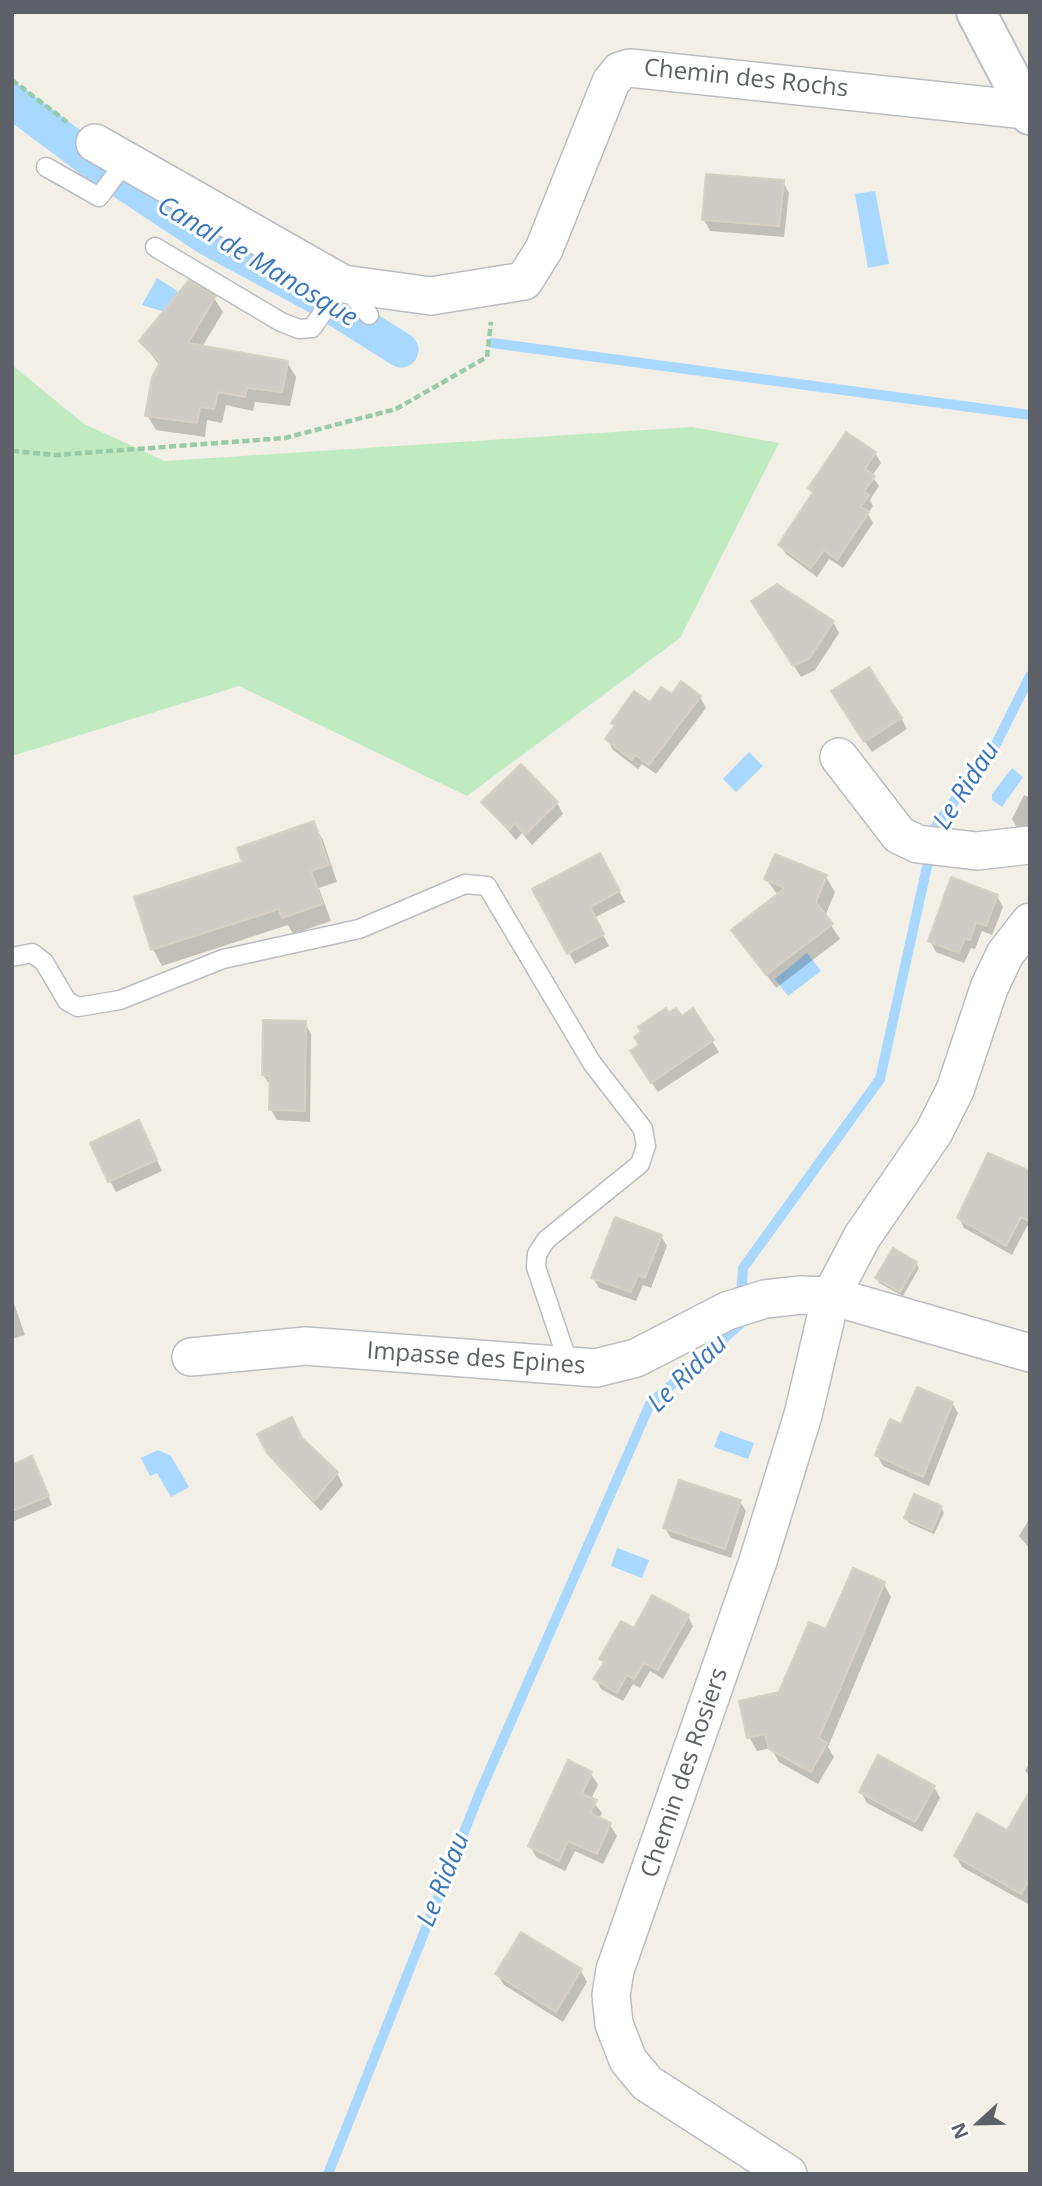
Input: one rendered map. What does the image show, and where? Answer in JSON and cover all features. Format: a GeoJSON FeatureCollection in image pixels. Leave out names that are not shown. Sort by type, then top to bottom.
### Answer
{"type":"FeatureCollection","features":[{"type":"Feature","properties":{"kind":"street"},"geometry":{"type":"LineString","coordinates":[[976,12],[1028,113]]}},
{"type":"Feature","properties":{"kind":"street","name":"Chemin des Rochs"},"geometry":{"type":"LineString","coordinates":[[95,143],[343,284],[431,296],[524,281],[544,249],[611,82],[620,71],[630,68],[1028,113]]}},
{"type":"Feature","properties":{"kind":"street"},"geometry":{"type":"LineString","coordinates":[[839,757],[898,835],[931,847],[977,851],[1030,845]]}},
{"type":"Feature","properties":{"kind":"street","name":"Chemin des Rosiers"},"geometry":{"type":"LineString","coordinates":[[788,2174],[648,2083],[628,2060],[614,2024],[611,1994],[615,1970],[762,1548],[803,1415],[831,1296],[862,1237],[934,1132],[955,1090],[989,988],[1005,954],[1030,922]]}},
{"type":"Feature","properties":{"kind":"street","name":"Impasse des Epines"},"geometry":{"type":"LineString","coordinates":[[191,1357],[306,1346],[597,1368],[636,1358],[727,1311],[765,1300],[801,1295],[831,1296]]}},
{"type":"Feature","properties":{"kind":"street"},"geometry":{"type":"LineString","coordinates":[[831,1296],[1030,1353]]}},
{"type":"Feature","properties":{"kind":"lane"},"geometry":{"type":"LineString","coordinates":[[47,167],[99,197],[126,161]]}},
{"type":"Feature","properties":{"kind":"lane"},"geometry":{"type":"LineString","coordinates":[[155,247],[299,330],[312,328],[343,284],[369,315]]}},
{"type":"Feature","properties":{"kind":"lane"},"geometry":{"type":"LineString","coordinates":[[12,957],[32,953],[44,962],[67,1000],[78,1007],[120,1000],[223,959],[359,929],[465,884],[487,886],[592,1063],[643,1129],[646,1146],[640,1164],[546,1240],[537,1254],[536,1267],[570,1368]]}},
{"type":"Feature","properties":{"kind":"path"},"geometry":{"type":"LineString","coordinates":[[12,80],[95,143]]}},
{"type":"Feature","properties":{"kind":"path"},"geometry":{"type":"LineString","coordinates":[[12,451],[56,455],[285,438],[396,409],[486,357],[488,326]]}},
{"type":"Feature","properties":{"kind":"green space"},"geometry":{"type":"Polygon","coordinates":[[[12,365],[84,424],[165,461],[692,427],[779,443],[680,638],[467,796],[239,686],[12,756],[12,365]]]}},
{"type":"Feature","properties":{"kind":"water"},"geometry":{"type":"Polygon","coordinates":[[[875,191],[889,264],[868,268],[855,194],[875,191]]]}},
{"type":"Feature","properties":{"kind":"water"},"geometry":{"type":"Polygon","coordinates":[[[157,278],[176,290],[180,298],[165,312],[142,305],[157,278]]]}},
{"type":"Feature","properties":{"kind":"water"},"geometry":{"type":"Polygon","coordinates":[[[749,752],[763,766],[736,792],[723,779],[749,752]]]}},
{"type":"Feature","properties":{"kind":"water"},"geometry":{"type":"Polygon","coordinates":[[[1012,768],[1023,777],[1002,807],[992,800],[992,794],[1012,768]]]}},
{"type":"Feature","properties":{"kind":"water"},"geometry":{"type":"Polygon","coordinates":[[[807,953],[821,971],[788,996],[775,979],[807,953]]]}},
{"type":"Feature","properties":{"kind":"water"},"geometry":{"type":"Polygon","coordinates":[[[720,1431],[754,1443],[748,1459],[714,1447],[720,1431]]]}},
{"type":"Feature","properties":{"kind":"water"},"geometry":{"type":"Polygon","coordinates":[[[158,1450],[171,1456],[189,1487],[171,1497],[157,1473],[150,1476],[141,1458],[158,1450]]]}},
{"type":"Feature","properties":{"kind":"water"},"geometry":{"type":"Polygon","coordinates":[[[617,1548],[649,1560],[642,1578],[611,1566],[617,1548]]]}},
{"type":"Feature","properties":{"kind":"building"},"geometry":{"type":"Polygon","coordinates":[[[706,174],[784,180],[779,226],[702,220],[706,174]]]}},
{"type":"Feature","properties":{"kind":"building"},"geometry":{"type":"Polygon","coordinates":[[[189,280],[216,296],[188,343],[288,361],[282,392],[247,388],[245,397],[218,392],[214,409],[200,407],[197,423],[145,416],[152,377],[160,362],[139,341],[189,280]]]}},
{"type":"Feature","properties":{"kind":"building"},"geometry":{"type":"Polygon","coordinates":[[[846,432],[876,452],[865,469],[875,476],[864,492],[869,495],[861,507],[869,512],[837,560],[824,550],[811,568],[778,545],[813,492],[808,488],[846,432]]]}},
{"type":"Feature","properties":{"kind":"building"},"geometry":{"type":"Polygon","coordinates":[[[777,584],[834,621],[809,659],[793,666],[751,601],[777,584]]]}},
{"type":"Feature","properties":{"kind":"building"},"geometry":{"type":"Polygon","coordinates":[[[869,667],[902,718],[864,742],[831,691],[869,667]]]}},
{"type":"Feature","properties":{"kind":"building"},"geometry":{"type":"Polygon","coordinates":[[[681,681],[701,696],[649,765],[635,755],[632,760],[605,739],[615,725],[611,723],[634,691],[650,702],[661,687],[672,694],[681,681]]]}},
{"type":"Feature","properties":{"kind":"building"},"geometry":{"type":"Polygon","coordinates":[[[521,764],[558,802],[525,835],[515,823],[509,830],[481,802],[521,764]]]}},
{"type":"Feature","properties":{"kind":"building"},"geometry":{"type":"Polygon","coordinates":[[[314,821],[329,865],[311,871],[323,904],[282,918],[279,909],[151,950],[134,897],[242,862],[237,848],[314,821]]]}},
{"type":"Feature","properties":{"kind":"building"},"geometry":{"type":"Polygon","coordinates":[[[600,853],[620,891],[590,907],[604,934],[567,954],[532,889],[600,853]]]}},
{"type":"Feature","properties":{"kind":"building"},"geometry":{"type":"Polygon","coordinates":[[[775,854],[827,875],[816,902],[833,924],[766,975],[731,930],[785,888],[764,879],[775,854]]]}},
{"type":"Feature","properties":{"kind":"building"},"geometry":{"type":"Polygon","coordinates":[[[951,877],[998,895],[986,926],[976,922],[970,940],[965,938],[959,953],[928,941],[951,877]]]}},
{"type":"Feature","properties":{"kind":"building"},"geometry":{"type":"Polygon","coordinates":[[[666,1008],[669,1013],[676,1008],[682,1016],[693,1008],[714,1040],[651,1083],[630,1051],[639,1045],[634,1037],[641,1032],[638,1027],[666,1008]]]}},
{"type":"Feature","properties":{"kind":"building"},"geometry":{"type":"Polygon","coordinates":[[[263,1020],[306,1021],[305,1111],[269,1110],[270,1076],[262,1075],[263,1020]]]}},
{"type":"Feature","properties":{"kind":"building"},"geometry":{"type":"Polygon","coordinates":[[[139,1120],[157,1160],[108,1182],[90,1143],[139,1120]]]}},
{"type":"Feature","properties":{"kind":"building"},"geometry":{"type":"Polygon","coordinates":[[[988,1153],[1030,1171],[1030,1222],[1021,1217],[1006,1246],[957,1218],[988,1153]]]}},
{"type":"Feature","properties":{"kind":"building"},"geometry":{"type":"Polygon","coordinates":[[[615,1217],[662,1235],[645,1278],[638,1275],[631,1292],[591,1278],[615,1217]]]}},
{"type":"Feature","properties":{"kind":"building"},"geometry":{"type":"Polygon","coordinates":[[[893,1248],[917,1262],[900,1292],[875,1278],[893,1248]]]}},
{"type":"Feature","properties":{"kind":"building"},"geometry":{"type":"Polygon","coordinates":[[[917,1387],[953,1402],[923,1477],[875,1455],[890,1419],[901,1424],[917,1387]]]}},
{"type":"Feature","properties":{"kind":"building"},"geometry":{"type":"Polygon","coordinates":[[[292,1417],[302,1438],[338,1472],[314,1501],[267,1453],[257,1434],[292,1417]]]}},
{"type":"Feature","properties":{"kind":"building"},"geometry":{"type":"Polygon","coordinates":[[[32,1456],[49,1496],[12,1511],[12,1465],[32,1456]]]}},
{"type":"Feature","properties":{"kind":"building"},"geometry":{"type":"Polygon","coordinates":[[[679,1480],[741,1500],[725,1549],[663,1528],[679,1480]]]}},
{"type":"Feature","properties":{"kind":"building"},"geometry":{"type":"Polygon","coordinates":[[[914,1494],[942,1506],[932,1530],[904,1518],[914,1494]]]}},
{"type":"Feature","properties":{"kind":"building"},"geometry":{"type":"Polygon","coordinates":[[[853,1568],[885,1582],[819,1738],[827,1743],[811,1772],[769,1749],[765,1734],[747,1738],[739,1701],[779,1692],[809,1622],[826,1629],[853,1568]]]}},
{"type":"Feature","properties":{"kind":"building"},"geometry":{"type":"Polygon","coordinates":[[[652,1595],[689,1615],[658,1670],[644,1663],[634,1679],[627,1675],[617,1693],[593,1679],[604,1662],[599,1659],[621,1621],[634,1628],[652,1595]]]}},
{"type":"Feature","properties":{"kind":"building"},"geometry":{"type":"Polygon","coordinates":[[[878,1755],[935,1786],[915,1822],[859,1792],[878,1755]]]}},
{"type":"Feature","properties":{"kind":"building"},"geometry":{"type":"Polygon","coordinates":[[[568,1760],[592,1772],[582,1794],[597,1800],[590,1813],[611,1823],[597,1854],[568,1841],[559,1861],[528,1846],[568,1760]]]}},
{"type":"Feature","properties":{"kind":"building"},"geometry":{"type":"Polygon","coordinates":[[[1030,1791],[1030,1879],[1021,1894],[954,1856],[977,1813],[1007,1830],[1030,1791]]]}},
{"type":"Feature","properties":{"kind":"building"},"geometry":{"type":"Polygon","coordinates":[[[521,1932],[582,1969],[556,2012],[495,1974],[521,1932]]]}},
{"type":"Feature","properties":{"kind":"waterway","name":"Canal de Manosque"},"geometry":{"type":"LineString","coordinates":[[12,101],[99,166],[206,237],[314,295],[401,350]]}},
{"type":"Feature","properties":{"kind":"waterway"},"geometry":{"type":"LineString","coordinates":[[492,343],[1030,415]]}},
{"type":"Feature","properties":{"kind":"waterway","name":"Le Ridau"},"geometry":{"type":"LineString","coordinates":[[933,838],[936,826],[996,744],[1030,676]]}},
{"type":"Feature","properties":{"kind":"waterway","name":"Le Ridau"},"geometry":{"type":"LineString","coordinates":[[741,1299],[743,1268],[880,1079],[930,853]]}},
{"type":"Feature","properties":{"kind":"waterway","name":"Le Ridau"},"geometry":{"type":"LineString","coordinates":[[328,2174],[480,1792],[650,1404],[740,1324],[740,1317]]}}]}
